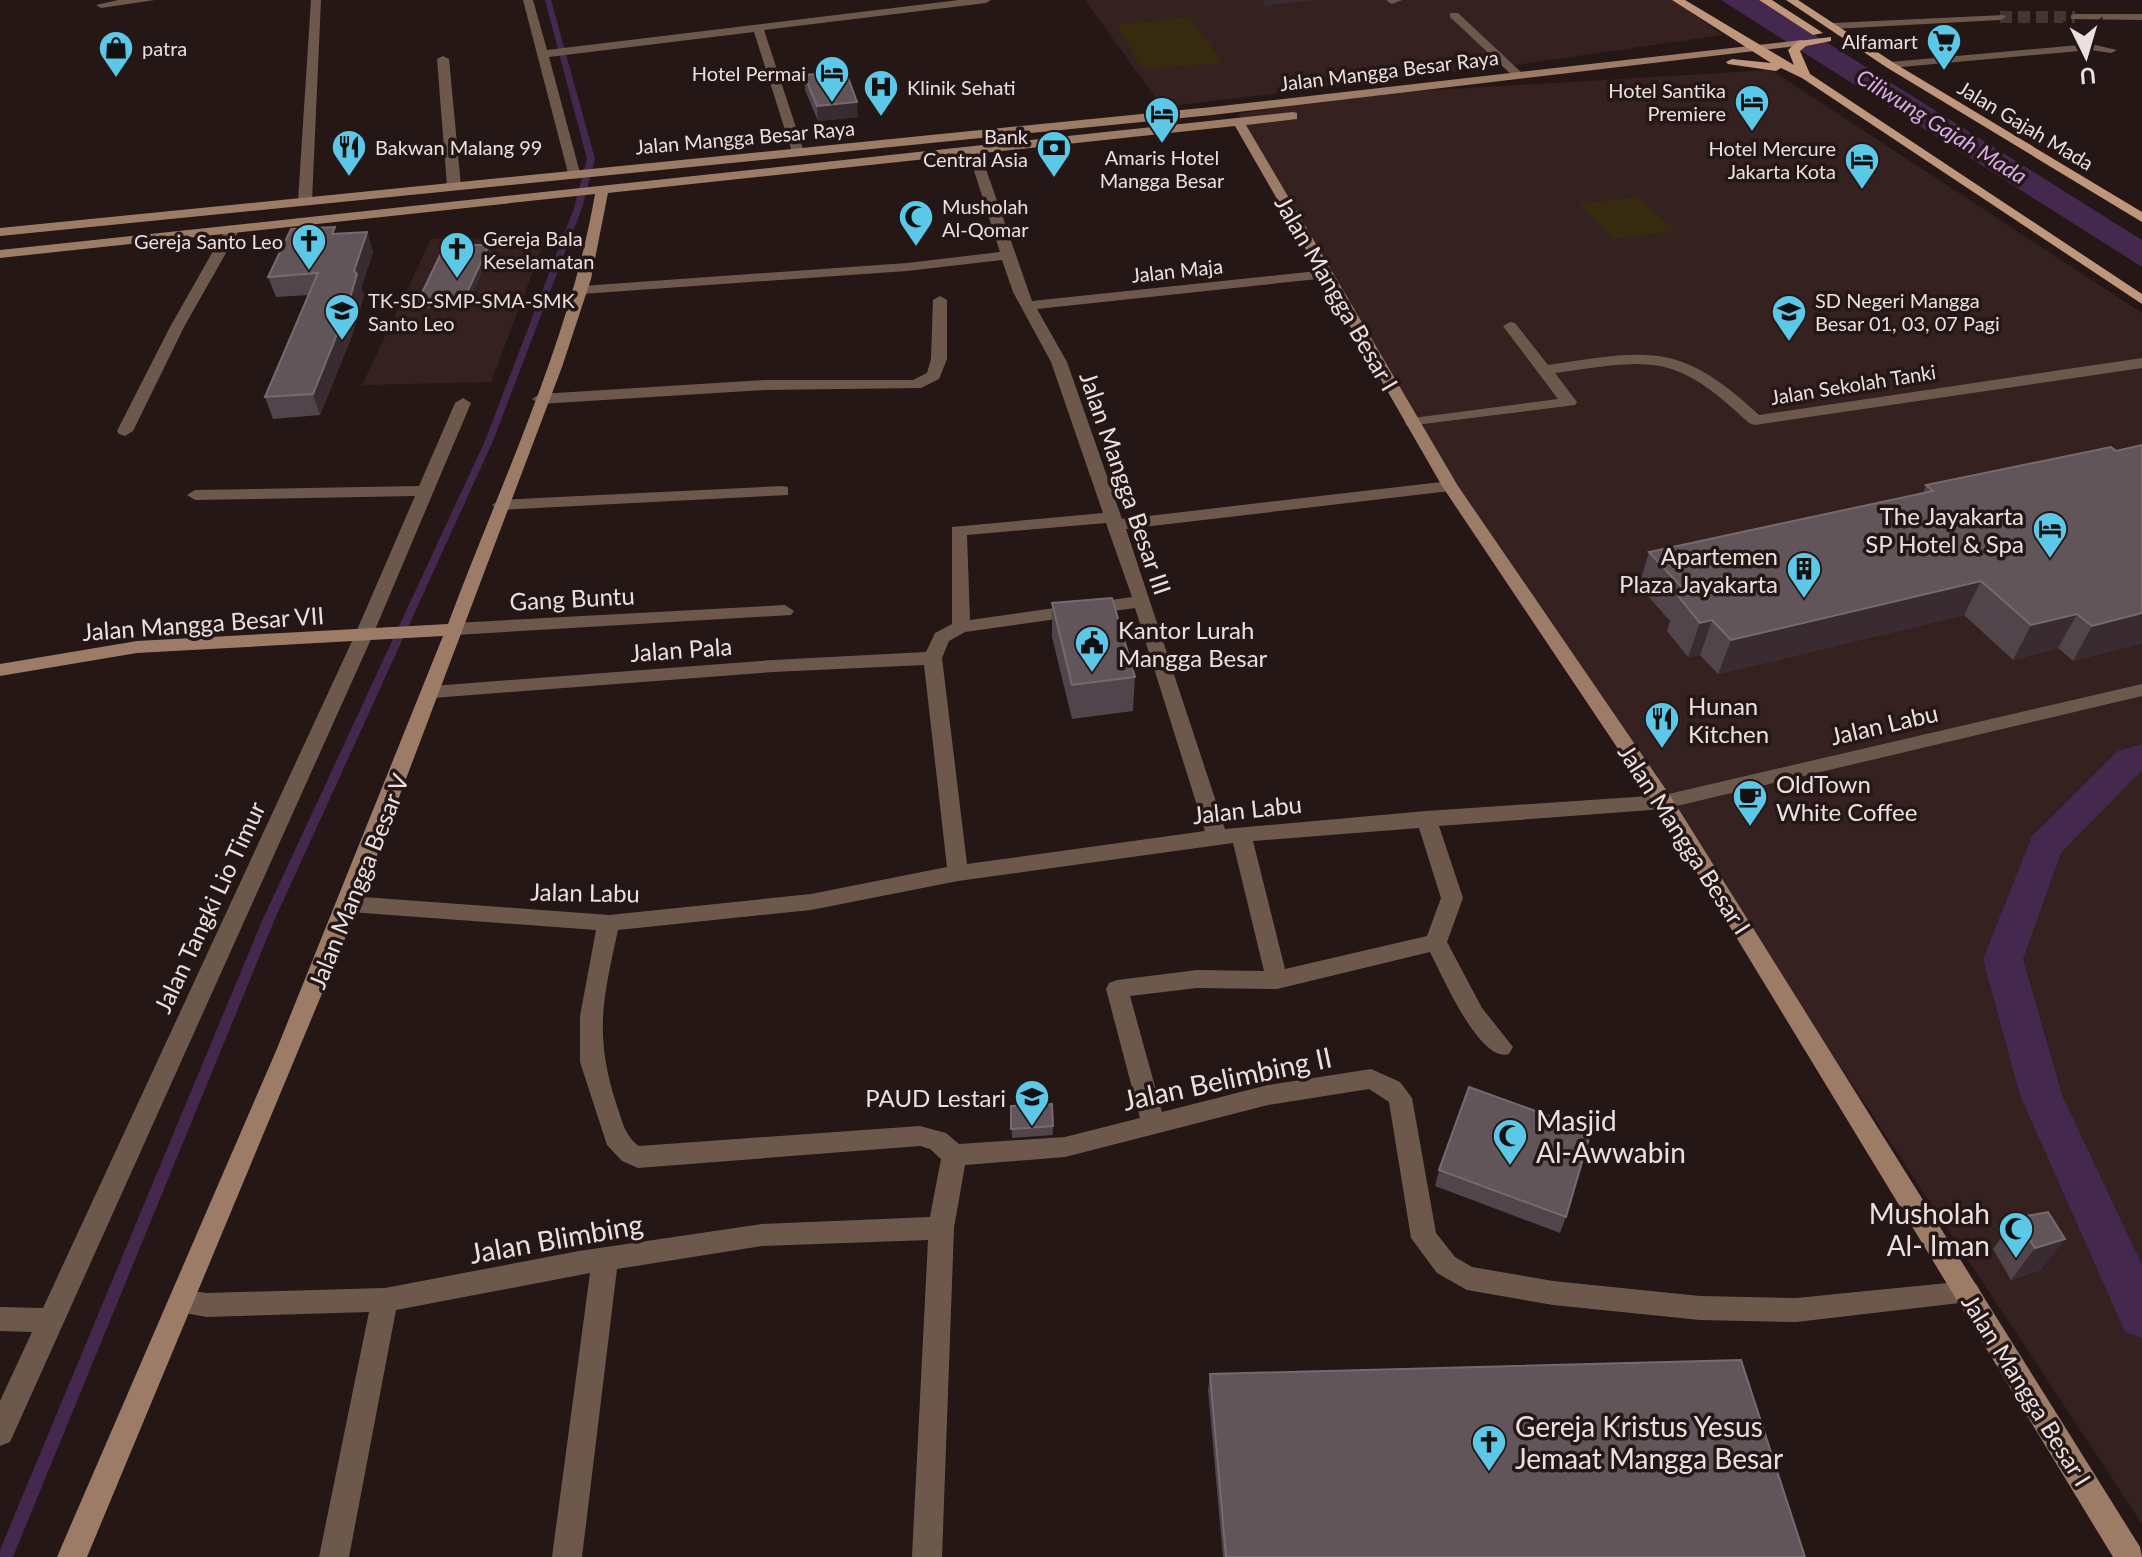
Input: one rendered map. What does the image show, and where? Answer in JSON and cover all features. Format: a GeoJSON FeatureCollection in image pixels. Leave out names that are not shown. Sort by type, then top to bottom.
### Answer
{"type":"FeatureCollection","features":[{"type":"Feature","properties":{"kind":"main road"},"geometry":{"type":"LineString","coordinates":[[1677,0],[1768,57],[1806,76],[2142,300]]}},
{"type":"Feature","properties":{"kind":"main road","name":"Jalan Gajah Mada"},"geometry":{"type":"LineString","coordinates":[[1764,0],[1890,65],[2142,218]]}},
{"type":"Feature","properties":{"kind":"main road","name":"Jalan Gajah Mada"},"geometry":{"type":"LineString","coordinates":[[1791,0],[1828,35]]}},
{"type":"Feature","properties":{"kind":"main road","name":"Jalan Mangga Besar Raya"},"geometry":{"type":"LineString","coordinates":[[0,232],[1423,87],[1754,48],[1794,46],[1828,35]]}},
{"type":"Feature","properties":{"kind":"main road"},"geometry":{"type":"LineString","coordinates":[[1794,46],[1795,58],[1806,76]]}},
{"type":"Feature","properties":{"kind":"main road"},"geometry":{"type":"LineString","coordinates":[[1686,57],[1698,66]]}},
{"type":"Feature","properties":{"kind":"main road","name":"Jalan Mangga Besar Raya"},"geometry":{"type":"LineString","coordinates":[[0,254],[195,233],[436,213],[555,194],[600,193],[871,168],[974,152],[1239,123],[1768,57]]}},
{"type":"Feature","properties":{"kind":"main road"},"geometry":{"type":"LineString","coordinates":[[1732,62],[1767,65],[1806,76]]}},
{"type":"Feature","properties":{"kind":"main road"},"geometry":{"type":"LineString","coordinates":[[1423,87],[1434,98]]}},
{"type":"Feature","properties":{"kind":"main road","name":"Jalan Mangga Besar I"},"geometry":{"type":"LineString","coordinates":[[1239,123],[1450,486],[1664,802],[2130,1557]]}},
{"type":"Feature","properties":{"kind":"main road"},"geometry":{"type":"LineString","coordinates":[[820,171],[822,150]]}},
{"type":"Feature","properties":{"kind":"main road","name":"Jalan Mangga Besar V"},"geometry":{"type":"LineString","coordinates":[[72,1557],[350,904],[433,692],[582,290],[600,193]]}},
{"type":"Feature","properties":{"kind":"main road"},"geometry":{"type":"LineString","coordinates":[[195,233],[203,211]]}},
{"type":"Feature","properties":{"kind":"main road","name":"Gang Buntu"},"geometry":{"type":"LineString","coordinates":[[368,637],[455,629]]}},
{"type":"Feature","properties":{"kind":"main road","name":"Jalan Mangga Besar VII"},"geometry":{"type":"LineString","coordinates":[[0,670],[137,647],[368,637]]}},
{"type":"Feature","properties":{"kind":"street"},"geometry":{"type":"LineString","coordinates":[[101,5],[150,0]]}},
{"type":"Feature","properties":{"kind":"street"},"geometry":{"type":"LineString","coordinates":[[305,201],[316,0]]}},
{"type":"Feature","properties":{"kind":"street"},"geometry":{"type":"LineString","coordinates":[[528,0],[575,173]]}},
{"type":"Feature","properties":{"kind":"street"},"geometry":{"type":"LineString","coordinates":[[545,54],[986,0]]}},
{"type":"Feature","properties":{"kind":"street"},"geometry":{"type":"LineString","coordinates":[[1454,15],[1518,75]]}},
{"type":"Feature","properties":{"kind":"street"},"geometry":{"type":"LineString","coordinates":[[1828,35],[1927,18],[2000,17]]}},
{"type":"Feature","properties":{"kind":"street"},"geometry":{"type":"LineString","coordinates":[[2075,17],[2142,17]]}},
{"type":"Feature","properties":{"kind":"street"},"geometry":{"type":"LineString","coordinates":[[758,28],[798,152]]}},
{"type":"Feature","properties":{"kind":"street"},"geometry":{"type":"LineString","coordinates":[[1890,65],[2094,47],[2111,50]]}},
{"type":"Feature","properties":{"kind":"street"},"geometry":{"type":"LineString","coordinates":[[443,59],[454,186]]}},
{"type":"Feature","properties":{"kind":"street","name":"Jalan Mangga Besar III"},"geometry":{"type":"LineString","coordinates":[[974,152],[1020,292],[1031,305],[1059,362],[1142,601],[1217,837]]}},
{"type":"Feature","properties":{"kind":"street"},"geometry":{"type":"LineString","coordinates":[[125,431],[177,327],[232,230]]}},
{"type":"Feature","properties":{"kind":"street"},"geometry":{"type":"LineString","coordinates":[[582,290],[893,268],[1007,255]]}},
{"type":"Feature","properties":{"kind":"street","name":"Jalan Maja"},"geometry":{"type":"LineString","coordinates":[[1031,305],[1327,274]]}},
{"type":"Feature","properties":{"kind":"street"},"geometry":{"type":"LineString","coordinates":[[540,399],[765,385],[916,385],[934,376],[939,359],[940,300]]}},
{"type":"Feature","properties":{"kind":"street"},"geometry":{"type":"LineString","coordinates":[[1413,423],[1566,404],[1568,398],[1510,326]]}},
{"type":"Feature","properties":{"kind":"street","name":"Jalan Sekolah Tanki"},"geometry":{"type":"LineString","coordinates":[[1547,370],[1640,357],[1661,359],[1711,380],[1755,420],[2142,363]]}},
{"type":"Feature","properties":{"kind":"street","name":"Jalan Tangki Lio Timur"},"geometry":{"type":"LineString","coordinates":[[0,1432],[368,637],[463,403]]}},
{"type":"Feature","properties":{"kind":"street"},"geometry":{"type":"LineString","coordinates":[[961,627],[958,531],[1114,521],[1450,486]]}},
{"type":"Feature","properties":{"kind":"street"},"geometry":{"type":"LineString","coordinates":[[195,495],[425,491]]}},
{"type":"Feature","properties":{"kind":"street"},"geometry":{"type":"LineString","coordinates":[[500,505],[782,491]]}},
{"type":"Feature","properties":{"kind":"street"},"geometry":{"type":"LineString","coordinates":[[958,873],[933,658],[941,637],[961,627],[1142,601]]}},
{"type":"Feature","properties":{"kind":"street","name":"Gang Buntu"},"geometry":{"type":"LineString","coordinates":[[455,629],[785,611]]}},
{"type":"Feature","properties":{"kind":"street","name":"Jalan Pala"},"geometry":{"type":"LineString","coordinates":[[433,692],[773,666],[933,658]]}},
{"type":"Feature","properties":{"kind":"street","name":"Jalan Labu"},"geometry":{"type":"LineString","coordinates":[[350,904],[609,923],[811,902],[958,873],[1241,834],[1664,802],[2142,690]]}},
{"type":"Feature","properties":{"kind":"street"},"geometry":{"type":"LineString","coordinates":[[1426,818],[1452,898],[1436,942],[1474,1014],[1501,1047]]}},
{"type":"Feature","properties":{"kind":"street"},"geometry":{"type":"LineString","coordinates":[[1241,834],[1277,980]]}},
{"type":"Feature","properties":{"kind":"street"},"geometry":{"type":"LineString","coordinates":[[609,923],[592,999],[590,1050],[608,1116],[618,1143],[628,1154],[638,1157],[722,1153],[920,1136],[937,1140],[954,1155],[941,1228],[927,1557]]}},
{"type":"Feature","properties":{"kind":"street"},"geometry":{"type":"LineString","coordinates":[[1153,1123],[1117,989],[1197,979],[1277,980],[1436,942]]}},
{"type":"Feature","properties":{"kind":"street","name":"Jalan Belimbing II"},"geometry":{"type":"LineString","coordinates":[[954,1155],[1065,1147],[1268,1095],[1371,1079],[1392,1089],[1400,1098],[1424,1238],[1446,1265],[1467,1278],[1553,1293],[1700,1308],[1796,1310],[1968,1293]]}},
{"type":"Feature","properties":{"kind":"street","name":"Jalan Blimbing"},"geometry":{"type":"LineString","coordinates":[[182,1302],[236,1305],[385,1300],[605,1259],[762,1235],[941,1228]]}},
{"type":"Feature","properties":{"kind":"street"},"geometry":{"type":"LineString","coordinates":[[567,1557],[605,1259]]}},
{"type":"Feature","properties":{"kind":"street"},"geometry":{"type":"LineString","coordinates":[[344,1557],[332,1557],[385,1300]]}},
{"type":"Feature","properties":{"kind":"street"},"geometry":{"type":"LineString","coordinates":[[0,1319],[51,1320]]}},
{"type":"Feature","properties":{"kind":"shaded area"},"geometry":{"type":"Polygon","coordinates":[[[1085,0],[1673,0],[1723,35],[1515,65],[1162,107],[1085,0]]]}},
{"type":"Feature","properties":{"kind":"shaded area"},"geometry":{"type":"Polygon","coordinates":[[[1190,17],[1222,63],[1143,69],[1117,25],[1190,17]]]}},
{"type":"Feature","properties":{"kind":"shaded area"},"geometry":{"type":"Polygon","coordinates":[[[1771,70],[2142,313],[2142,1524],[1409,412],[1238,114],[1349,95],[1771,70]]]}},
{"type":"Feature","properties":{"kind":"shaded area"},"geometry":{"type":"Polygon","coordinates":[[[1637,197],[1676,231],[1613,239],[1579,204],[1637,197]]]}},
{"type":"Feature","properties":{"kind":"shaded area"},"geometry":{"type":"Polygon","coordinates":[[[546,237],[491,382],[362,385],[431,239],[546,237]]]}},
{"type":"Feature","properties":{"kind":"water"},"geometry":{"type":"Polygon","coordinates":[[[1721,0],[1759,0],[2142,240],[2142,267],[1721,0]]]}},
{"type":"Feature","properties":{"kind":"building"},"geometry":{"type":"Polygon","coordinates":[[[846,72],[857,102],[817,106],[804,75],[846,72]]]}},
{"type":"Feature","properties":{"kind":"building"},"geometry":{"type":"Polygon","coordinates":[[[335,227],[332,234],[367,232],[354,271],[357,274],[346,312],[313,394],[265,397],[318,273],[268,277],[291,229],[335,227]]]}},
{"type":"Feature","properties":{"kind":"building","name":"Gereja Bala Keselamatan"},"geometry":{"type":"Polygon","coordinates":[[[445,245],[489,245],[464,299],[419,299],[445,245]]]}},
{"type":"Feature","properties":{"kind":"building"},"geometry":{"type":"Polygon","coordinates":[[[2142,445],[2142,613],[2092,626],[2077,614],[2031,625],[1981,581],[1731,640],[1712,620],[1700,623],[1678,596],[1688,594],[1649,552],[1933,491],[1926,485],[2111,447],[2116,451],[2142,445]]]}},
{"type":"Feature","properties":{"kind":"building"},"geometry":{"type":"Polygon","coordinates":[[[1112,598],[1135,677],[1072,685],[1052,603],[1112,598]]]}},
{"type":"Feature","properties":{"kind":"building","name":"Masjid Al-Awwabin"},"geometry":{"type":"Polygon","coordinates":[[[1469,1087],[1591,1131],[1566,1217],[1439,1170],[1469,1087]]]}},
{"type":"Feature","properties":{"kind":"building"},"geometry":{"type":"Polygon","coordinates":[[[1052,1104],[1053,1126],[1011,1129],[1011,1106],[1052,1104]]]}},
{"type":"Feature","properties":{"kind":"building"},"geometry":{"type":"Polygon","coordinates":[[[2048,1212],[2065,1239],[2035,1248],[2016,1218],[2048,1212]]]}},
{"type":"Feature","properties":{"kind":"building","name":"Gereja Kristus Yesus Jemaat Mangga Besar"},"geometry":{"type":"Polygon","coordinates":[[[1741,1360],[1805,1557],[1226,1557],[1210,1374],[1741,1360]]]}},
{"type":"Feature","properties":{"kind":"waterway"},"geometry":{"type":"LineString","coordinates":[[5,1557],[268,921],[489,441],[578,208],[591,159],[548,0]]}},
{"type":"Feature","properties":{"kind":"waterway","name":"Ciliwung Gajah Mada"},"geometry":{"type":"LineString","coordinates":[[2142,756],[2131,760],[2045,846],[2003,959],[2041,1095],[2142,1316]]}},
{"type":"Feature","properties":{"kind":"tunnel"},"geometry":{"type":"LineString","coordinates":[[2000,17],[2075,17]]}},
{"type":"Feature","properties":{"kind":"place","name":"Alfamart"},"geometry":{"type":"Point","coordinates":[1944,72]}},
{"type":"Feature","properties":{"kind":"place","name":"patra"},"geometry":{"type":"Point","coordinates":[116,79]}},
{"type":"Feature","properties":{"kind":"place","name":"Hotel Permai"},"geometry":{"type":"Point","coordinates":[832,104]}},
{"type":"Feature","properties":{"kind":"place","name":"Klinik Sehati"},"geometry":{"type":"Point","coordinates":[881,118]}},
{"type":"Feature","properties":{"kind":"place","name":"Hotel Santika Premiere"},"geometry":{"type":"Point","coordinates":[1752,133]}},
{"type":"Feature","properties":{"kind":"place","name":"Amaris Hotel Mangga Besar"},"geometry":{"type":"Point","coordinates":[1162,145]}},
{"type":"Feature","properties":{"kind":"place","name":"Bakwan Malang 99"},"geometry":{"type":"Point","coordinates":[349,178]}},
{"type":"Feature","properties":{"kind":"place","name":"Bank Central Asia"},"geometry":{"type":"Point","coordinates":[1054,179]}},
{"type":"Feature","properties":{"kind":"place","name":"Hotel Mercure Jakarta Kota"},"geometry":{"type":"Point","coordinates":[1862,191]}},
{"type":"Feature","properties":{"kind":"place","name":"Musholah Al-Qomar"},"geometry":{"type":"Point","coordinates":[916,248]}},
{"type":"Feature","properties":{"kind":"place","name":"Gereja Santo Leo"},"geometry":{"type":"Point","coordinates":[309,272]}},
{"type":"Feature","properties":{"kind":"place","name":"Gereja Bala Keselamatan"},"geometry":{"type":"Point","coordinates":[457,280]}},
{"type":"Feature","properties":{"kind":"place","name":"TK-SD-SMP-SMA-SMK Santo Leo"},"geometry":{"type":"Point","coordinates":[342,342]}},
{"type":"Feature","properties":{"kind":"place","name":"SD Negeri Mangga Besar 01, 03, 07 Pagi"},"geometry":{"type":"Point","coordinates":[1789,343]}},
{"type":"Feature","properties":{"kind":"place","name":"The Jayakarta SP Hotel & Spa"},"geometry":{"type":"Point","coordinates":[2050,560]}},
{"type":"Feature","properties":{"kind":"place","name":"Apartemen Plaza Jayakarta"},"geometry":{"type":"Point","coordinates":[1804,600]}},
{"type":"Feature","properties":{"kind":"place","name":"Kantor Lurah Mangga Besar"},"geometry":{"type":"Point","coordinates":[1092,674]}},
{"type":"Feature","properties":{"kind":"place","name":"Hunan Kitchen"},"geometry":{"type":"Point","coordinates":[1662,750]}},
{"type":"Feature","properties":{"kind":"place","name":"OldTown White Coffee"},"geometry":{"type":"Point","coordinates":[1750,828]}},
{"type":"Feature","properties":{"kind":"place","name":"PAUD Lestari"},"geometry":{"type":"Point","coordinates":[1032,1128]}},
{"type":"Feature","properties":{"kind":"place","name":"Masjid Al-Awwabin"},"geometry":{"type":"Point","coordinates":[1510,1167]}},
{"type":"Feature","properties":{"kind":"place","name":"Musholah Al- Iman"},"geometry":{"type":"Point","coordinates":[2016,1260]}},
{"type":"Feature","properties":{"kind":"place","name":"Gereja Kristus Yesus Jemaat Mangga Besar"},"geometry":{"type":"Point","coordinates":[1489,1473]}}]}
